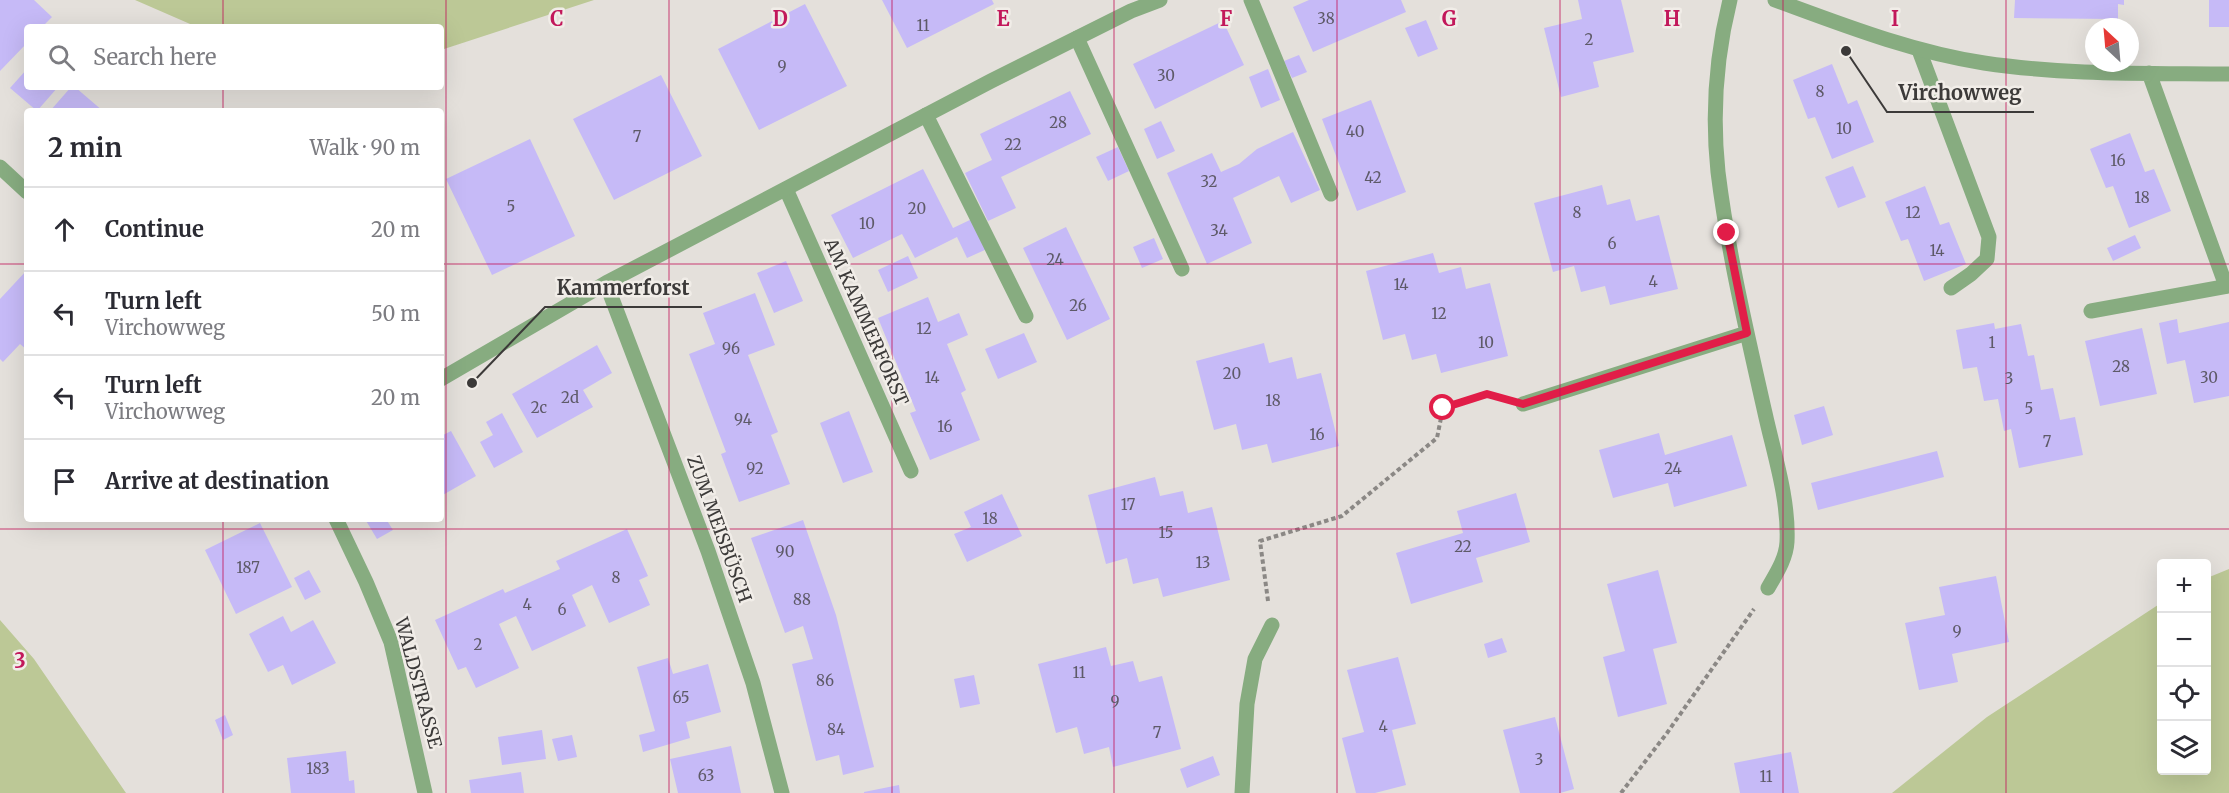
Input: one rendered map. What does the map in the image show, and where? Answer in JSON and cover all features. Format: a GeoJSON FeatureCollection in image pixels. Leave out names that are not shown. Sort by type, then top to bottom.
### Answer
{"type":"FeatureCollection","features":[{"type":"Feature","properties":{"kind":"street"},"geometry":{"type":"LineString","coordinates":[[444,377],[606,283],[926,115],[1131,11],[1160,0]]}},
{"type":"Feature","properties":{"kind":"street"},"geometry":{"type":"LineString","coordinates":[[1251,0],[1331,194]]}},
{"type":"Feature","properties":{"kind":"street"},"geometry":{"type":"LineString","coordinates":[[1730,0],[1721,34],[1716,94],[1718,169],[1727,233],[1785,504],[1787,544],[1780,567],[1768,588]]}},
{"type":"Feature","properties":{"kind":"street"},"geometry":{"type":"LineString","coordinates":[[1775,0],[1918,50],[1984,63],[2062,71],[2229,74]]}},
{"type":"Feature","properties":{"kind":"street"},"geometry":{"type":"LineString","coordinates":[[1077,38],[1182,269]]}},
{"type":"Feature","properties":{"kind":"street"},"geometry":{"type":"LineString","coordinates":[[1918,50],[1989,237],[1987,259],[1951,288]]}},
{"type":"Feature","properties":{"kind":"street"},"geometry":{"type":"LineString","coordinates":[[2091,311],[2228,286],[2150,73]]}},
{"type":"Feature","properties":{"kind":"street"},"geometry":{"type":"LineString","coordinates":[[926,115],[1026,316]]}},
{"type":"Feature","properties":{"kind":"street"},"geometry":{"type":"LineString","coordinates":[[0,167],[24,189]]}},
{"type":"Feature","properties":{"kind":"street","name":"AM KAMMERFORST"},"geometry":{"type":"LineString","coordinates":[[786,189],[911,471]]}},
{"type":"Feature","properties":{"kind":"street","name":"ZUM MEISBÜSCH"},"geometry":{"type":"LineString","coordinates":[[606,283],[708,551],[753,682],[782,793]]}},
{"type":"Feature","properties":{"kind":"street"},"geometry":{"type":"LineString","coordinates":[[1523,404],[1747,333]]}},
{"type":"Feature","properties":{"kind":"street","name":"WALDSTRASSE"},"geometry":{"type":"LineString","coordinates":[[337,522],[391,642],[425,793]]}},
{"type":"Feature","properties":{"kind":"street"},"geometry":{"type":"LineString","coordinates":[[1242,793],[1247,704],[1255,659],[1272,626]]}},
{"type":"Feature","properties":{"kind":"path"},"geometry":{"type":"LineString","coordinates":[[1272,626],[1260,541],[1342,516],[1437,438],[1443,408],[1487,394],[1523,404]]}},
{"type":"Feature","properties":{"kind":"path"},"geometry":{"type":"LineString","coordinates":[[1621,793],[1768,588]]}},
{"type":"Feature","properties":{"kind":"green space"},"geometry":{"type":"Polygon","coordinates":[[[135,0],[594,0],[444,49],[444,24],[190,24],[135,0]]]}},
{"type":"Feature","properties":{"kind":"green space"},"geometry":{"type":"Polygon","coordinates":[[[2229,569],[2229,793],[1892,793],[1987,717],[2157,606],[2157,775],[2211,775],[2211,576],[2229,569]]]}},
{"type":"Feature","properties":{"kind":"green space"},"geometry":{"type":"Polygon","coordinates":[[[0,620],[34,659],[126,793],[0,793],[0,620]]]}},
{"type":"Feature","properties":{"kind":"building"},"geometry":{"type":"Polygon","coordinates":[[[0,0],[34,0],[52,17],[45,24],[24,24],[24,46],[0,71],[0,0]]]}},
{"type":"Feature","properties":{"kind":"building"},"geometry":{"type":"Polygon","coordinates":[[[882,0],[992,0],[994,4],[907,48],[882,0]]]}},
{"type":"Feature","properties":{"kind":"building"},"geometry":{"type":"Polygon","coordinates":[[[1309,0],[1401,0],[1406,12],[1313,52],[1293,7],[1309,0]]]}},
{"type":"Feature","properties":{"kind":"building"},"geometry":{"type":"Polygon","coordinates":[[[1578,0],[1621,0],[1634,52],[1593,62],[1599,87],[1561,97],[1544,28],[1582,19],[1578,0]]]}},
{"type":"Feature","properties":{"kind":"building"},"geometry":{"type":"Polygon","coordinates":[[[2015,0],[2124,0],[2124,5],[2118,4],[2118,18],[2014,18],[2015,0]]]}},
{"type":"Feature","properties":{"kind":"building"},"geometry":{"type":"Polygon","coordinates":[[[2209,0],[2229,0],[2229,27],[2209,27],[2209,0]]]}},
{"type":"Feature","properties":{"kind":"building"},"geometry":{"type":"Polygon","coordinates":[[[805,4],[847,86],[759,130],[718,49],[805,4]]]}},
{"type":"Feature","properties":{"kind":"building"},"geometry":{"type":"Polygon","coordinates":[[[1426,20],[1438,49],[1418,57],[1405,28],[1426,20]]]}},
{"type":"Feature","properties":{"kind":"building"},"geometry":{"type":"Polygon","coordinates":[[[1223,21],[1244,65],[1155,109],[1133,64],[1223,21]]]}},
{"type":"Feature","properties":{"kind":"building"},"geometry":{"type":"Polygon","coordinates":[[[1299,55],[1307,72],[1292,78],[1284,61],[1299,55]]]}},
{"type":"Feature","properties":{"kind":"building"},"geometry":{"type":"Polygon","coordinates":[[[1832,64],[1848,104],[1857,100],[1874,142],[1832,159],[1815,117],[1808,119],[1793,80],[1832,64]]]}},
{"type":"Feature","properties":{"kind":"building"},"geometry":{"type":"Polygon","coordinates":[[[1268,69],[1280,100],[1261,108],[1249,77],[1268,69]]]}},
{"type":"Feature","properties":{"kind":"building"},"geometry":{"type":"Polygon","coordinates":[[[24,72],[24,90],[55,90],[40,108],[33,108],[10,88],[24,72]]]}},
{"type":"Feature","properties":{"kind":"building"},"geometry":{"type":"Polygon","coordinates":[[[661,75],[702,156],[614,200],[573,119],[661,75]]]}},
{"type":"Feature","properties":{"kind":"building"},"geometry":{"type":"Polygon","coordinates":[[[68,90],[78,90],[100,108],[53,108],[68,90]]]}},
{"type":"Feature","properties":{"kind":"building"},"geometry":{"type":"Polygon","coordinates":[[[1070,91],[1091,134],[1001,177],[1016,208],[988,221],[965,173],[992,160],[980,134],[1070,91]]]}},
{"type":"Feature","properties":{"kind":"building"},"geometry":{"type":"Polygon","coordinates":[[[1371,100],[1406,192],[1357,211],[1322,119],[1371,100]]]}},
{"type":"Feature","properties":{"kind":"building"},"geometry":{"type":"Polygon","coordinates":[[[1161,121],[1175,151],[1157,159],[1144,129],[1161,121]]]}},
{"type":"Feature","properties":{"kind":"building"},"geometry":{"type":"Polygon","coordinates":[[[1293,132],[1320,190],[1291,203],[1279,176],[1233,198],[1252,243],[1207,264],[1167,173],[1212,153],[1221,172],[1239,164],[1257,149],[1293,132]]]}},
{"type":"Feature","properties":{"kind":"building"},"geometry":{"type":"Polygon","coordinates":[[[2130,133],[2145,172],[2154,169],[2171,211],[2129,228],[2113,186],[2106,188],[2090,149],[2130,133]]]}},
{"type":"Feature","properties":{"kind":"building"},"geometry":{"type":"Polygon","coordinates":[[[530,139],[575,236],[492,275],[446,179],[530,139]]]}},
{"type":"Feature","properties":{"kind":"building"},"geometry":{"type":"Polygon","coordinates":[[[1118,147],[1129,171],[1108,181],[1096,157],[1118,147]]]}},
{"type":"Feature","properties":{"kind":"building"},"geometry":{"type":"Polygon","coordinates":[[[1853,166],[1866,197],[1838,208],[1825,177],[1853,166]]]}},
{"type":"Feature","properties":{"kind":"building"},"geometry":{"type":"Polygon","coordinates":[[[923,169],[953,228],[972,219],[987,249],[967,258],[957,237],[915,258],[902,234],[853,258],[831,215],[923,169]]]}},
{"type":"Feature","properties":{"kind":"building"},"geometry":{"type":"Polygon","coordinates":[[[1602,185],[1607,205],[1630,199],[1636,221],[1659,215],[1678,289],[1610,305],[1605,286],[1581,292],[1574,266],[1553,272],[1534,203],[1602,185]]]}},
{"type":"Feature","properties":{"kind":"building"},"geometry":{"type":"Polygon","coordinates":[[[1925,186],[1940,225],[1949,222],[1966,264],[1924,281],[1908,239],[1901,241],[1885,202],[1925,186]]]}},
{"type":"Feature","properties":{"kind":"building"},"geometry":{"type":"Polygon","coordinates":[[[1066,227],[1110,319],[1067,340],[1023,248],[1066,227]]]}},
{"type":"Feature","properties":{"kind":"building"},"geometry":{"type":"Polygon","coordinates":[[[2135,235],[2141,248],[2113,261],[2107,248],[2135,235]]]}},
{"type":"Feature","properties":{"kind":"building"},"geometry":{"type":"Polygon","coordinates":[[[1154,238],[1163,259],[1142,268],[1133,247],[1154,238]]]}},
{"type":"Feature","properties":{"kind":"building"},"geometry":{"type":"Polygon","coordinates":[[[1433,253],[1439,273],[1461,267],[1466,289],[1490,283],[1508,356],[1441,373],[1436,354],[1412,360],[1405,334],[1383,340],[1366,271],[1433,253]]]}},
{"type":"Feature","properties":{"kind":"building"},"geometry":{"type":"Polygon","coordinates":[[[908,256],[918,278],[888,292],[878,270],[908,256]]]}},
{"type":"Feature","properties":{"kind":"building"},"geometry":{"type":"Polygon","coordinates":[[[786,261],[803,301],[774,313],[757,273],[786,261]]]}},
{"type":"Feature","properties":{"kind":"building"},"geometry":{"type":"Polygon","coordinates":[[[24,273],[24,347],[20,344],[3,362],[0,359],[0,299],[24,273]]]}},
{"type":"Feature","properties":{"kind":"building"},"geometry":{"type":"Polygon","coordinates":[[[755,293],[775,345],[748,355],[778,432],[771,435],[790,484],[739,502],[721,454],[726,452],[689,354],[715,344],[703,313],[755,293]]]}},
{"type":"Feature","properties":{"kind":"building"},"geometry":{"type":"Polygon","coordinates":[[[928,297],[938,322],[959,313],[968,335],[947,344],[966,390],[961,393],[980,440],[930,460],[910,413],[916,411],[878,318],[928,297]]]}},
{"type":"Feature","properties":{"kind":"building"},"geometry":{"type":"Polygon","coordinates":[[[2177,319],[2179,333],[2229,322],[2229,396],[2194,403],[2185,360],[2167,364],[2159,323],[2177,319]]]}},
{"type":"Feature","properties":{"kind":"building"},"geometry":{"type":"Polygon","coordinates":[[[1994,323],[1995,329],[2021,324],[2028,356],[2034,355],[2041,390],[2053,388],[2060,420],[2075,417],[2083,455],[2019,468],[2011,429],[2004,431],[1998,399],[1984,401],[1977,367],[1963,369],[1956,330],[1994,323]]]}},
{"type":"Feature","properties":{"kind":"building"},"geometry":{"type":"Polygon","coordinates":[[[2142,328],[2157,394],[2100,406],[2085,341],[2142,328]]]}},
{"type":"Feature","properties":{"kind":"building"},"geometry":{"type":"Polygon","coordinates":[[[1024,333],[1037,362],[998,379],[985,349],[1024,333]]]}},
{"type":"Feature","properties":{"kind":"building"},"geometry":{"type":"Polygon","coordinates":[[[1264,343],[1269,363],[1292,357],[1297,379],[1321,373],[1339,446],[1272,463],[1267,444],[1242,450],[1236,424],[1214,430],[1196,361],[1264,343]]]}},
{"type":"Feature","properties":{"kind":"building"},"geometry":{"type":"Polygon","coordinates":[[[597,345],[612,373],[583,390],[593,407],[537,438],[512,394],[597,345]]]}},
{"type":"Feature","properties":{"kind":"building"},"geometry":{"type":"Polygon","coordinates":[[[1824,406],[1833,435],[1802,445],[1794,415],[1824,406]]]}},
{"type":"Feature","properties":{"kind":"building"},"geometry":{"type":"Polygon","coordinates":[[[849,411],[873,472],[843,483],[820,423],[849,411]]]}},
{"type":"Feature","properties":{"kind":"building"},"geometry":{"type":"Polygon","coordinates":[[[502,413],[523,452],[494,468],[480,442],[493,435],[486,422],[502,413]]]}},
{"type":"Feature","properties":{"kind":"building"},"geometry":{"type":"Polygon","coordinates":[[[451,431],[476,476],[444,494],[444,434],[451,431]]]}},
{"type":"Feature","properties":{"kind":"building"},"geometry":{"type":"Polygon","coordinates":[[[1659,433],[1665,455],[1732,435],[1747,486],[1674,507],[1668,483],[1613,498],[1599,450],[1659,433]]]}},
{"type":"Feature","properties":{"kind":"building"},"geometry":{"type":"Polygon","coordinates":[[[1937,451],[1944,477],[1818,510],[1811,483],[1937,451]]]}},
{"type":"Feature","properties":{"kind":"building"},"geometry":{"type":"Polygon","coordinates":[[[1155,477],[1160,496],[1183,491],[1188,513],[1212,507],[1230,580],[1163,597],[1158,578],[1133,584],[1127,558],[1106,564],[1088,495],[1155,477]]]}},
{"type":"Feature","properties":{"kind":"building"},"geometry":{"type":"Polygon","coordinates":[[[1516,493],[1530,542],[1476,558],[1483,582],[1411,604],[1396,553],[1463,533],[1457,511],[1516,493]]]}},
{"type":"Feature","properties":{"kind":"building"},"geometry":{"type":"Polygon","coordinates":[[[1002,494],[1022,536],[967,562],[954,534],[971,527],[964,512],[1002,494]]]}},
{"type":"Feature","properties":{"kind":"building"},"geometry":{"type":"Polygon","coordinates":[[[803,520],[836,615],[874,767],[843,775],[839,755],[816,761],[792,664],[813,659],[803,626],[785,633],[751,538],[803,520]]]}},
{"type":"Feature","properties":{"kind":"building"},"geometry":{"type":"Polygon","coordinates":[[[367,522],[388,522],[393,530],[377,539],[367,522]]]}},
{"type":"Feature","properties":{"kind":"building"},"geometry":{"type":"Polygon","coordinates":[[[260,523],[292,587],[236,614],[205,550],[260,523]]]}},
{"type":"Feature","properties":{"kind":"building"},"geometry":{"type":"Polygon","coordinates":[[[627,529],[648,576],[639,580],[650,605],[609,623],[592,585],[572,595],[586,626],[532,651],[516,616],[499,624],[519,668],[476,688],[466,667],[458,670],[435,620],[503,589],[505,593],[560,569],[556,561],[627,529]]]}},
{"type":"Feature","properties":{"kind":"building"},"geometry":{"type":"Polygon","coordinates":[[[309,570],[321,592],[305,600],[294,578],[309,570]]]}},
{"type":"Feature","properties":{"kind":"building"},"geometry":{"type":"Polygon","coordinates":[[[1658,570],[1677,643],[1653,649],[1667,704],[1618,717],[1603,657],[1625,651],[1607,584],[1658,570]]]}},
{"type":"Feature","properties":{"kind":"building"},"geometry":{"type":"Polygon","coordinates":[[[1996,576],[2009,642],[1952,654],[1958,682],[1919,690],[1905,623],[1945,615],[1939,587],[1996,576]]]}},
{"type":"Feature","properties":{"kind":"building"},"geometry":{"type":"Polygon","coordinates":[[[283,616],[291,632],[313,620],[336,663],[292,685],[283,665],[268,672],[249,634],[283,616]]]}},
{"type":"Feature","properties":{"kind":"building"},"geometry":{"type":"Polygon","coordinates":[[[1502,638],[1507,652],[1488,658],[1484,644],[1502,638]]]}},
{"type":"Feature","properties":{"kind":"building"},"geometry":{"type":"Polygon","coordinates":[[[1106,647],[1111,666],[1133,661],[1139,682],[1162,676],[1181,749],[1113,767],[1109,747],[1084,754],[1077,727],[1056,733],[1038,664],[1106,647]]]}},
{"type":"Feature","properties":{"kind":"building"},"geometry":{"type":"Polygon","coordinates":[[[1398,657],[1416,724],[1392,730],[1406,785],[1375,793],[1356,793],[1342,738],[1364,732],[1347,670],[1398,657]]]}},
{"type":"Feature","properties":{"kind":"building"},"geometry":{"type":"Polygon","coordinates":[[[668,658],[673,674],[708,664],[721,712],[686,722],[690,738],[643,752],[639,735],[655,731],[637,667],[668,658]]]}},
{"type":"Feature","properties":{"kind":"building"},"geometry":{"type":"Polygon","coordinates":[[[974,675],[980,704],[960,708],[954,679],[974,675]]]}},
{"type":"Feature","properties":{"kind":"building"},"geometry":{"type":"Polygon","coordinates":[[[225,715],[233,735],[223,740],[215,720],[225,715]]]}},
{"type":"Feature","properties":{"kind":"building"},"geometry":{"type":"Polygon","coordinates":[[[1555,717],[1574,789],[1560,793],[1520,793],[1503,730],[1555,717]]]}},
{"type":"Feature","properties":{"kind":"building"},"geometry":{"type":"Polygon","coordinates":[[[542,730],[546,759],[502,765],[498,737],[542,730]]]}},
{"type":"Feature","properties":{"kind":"building"},"geometry":{"type":"Polygon","coordinates":[[[572,735],[577,757],[558,761],[552,739],[572,735]]]}},
{"type":"Feature","properties":{"kind":"building"},"geometry":{"type":"Polygon","coordinates":[[[731,746],[741,793],[678,793],[670,759],[731,746]]]}},
{"type":"Feature","properties":{"kind":"building"},"geometry":{"type":"Polygon","coordinates":[[[346,751],[349,781],[354,780],[355,793],[291,793],[287,758],[346,751]]]}},
{"type":"Feature","properties":{"kind":"building"},"geometry":{"type":"Polygon","coordinates":[[[1791,752],[1799,793],[1740,793],[1734,763],[1791,752]]]}},
{"type":"Feature","properties":{"kind":"building"},"geometry":{"type":"Polygon","coordinates":[[[1213,756],[1220,775],[1187,788],[1180,769],[1213,756]]]}},
{"type":"Feature","properties":{"kind":"building"},"geometry":{"type":"Polygon","coordinates":[[[521,772],[524,793],[471,793],[469,780],[521,772]]]}},
{"type":"Feature","properties":{"kind":"building"},"geometry":{"type":"Polygon","coordinates":[[[899,785],[900,793],[864,793],[864,792],[899,785]]]}},
{"type":"Feature","properties":{"kind":"place","name":"Virchowweg"},"geometry":{"type":"Point","coordinates":[1846,51]}},
{"type":"Feature","properties":{"kind":"place","name":"Kammerforst"},"geometry":{"type":"Point","coordinates":[472,383]}},
{"type":"Feature","properties":{"kind":"route"},"geometry":{"type":"LineString","coordinates":[[1443,408],[1487,394],[1523,404],[1747,333],[1727,233]]}}]}
